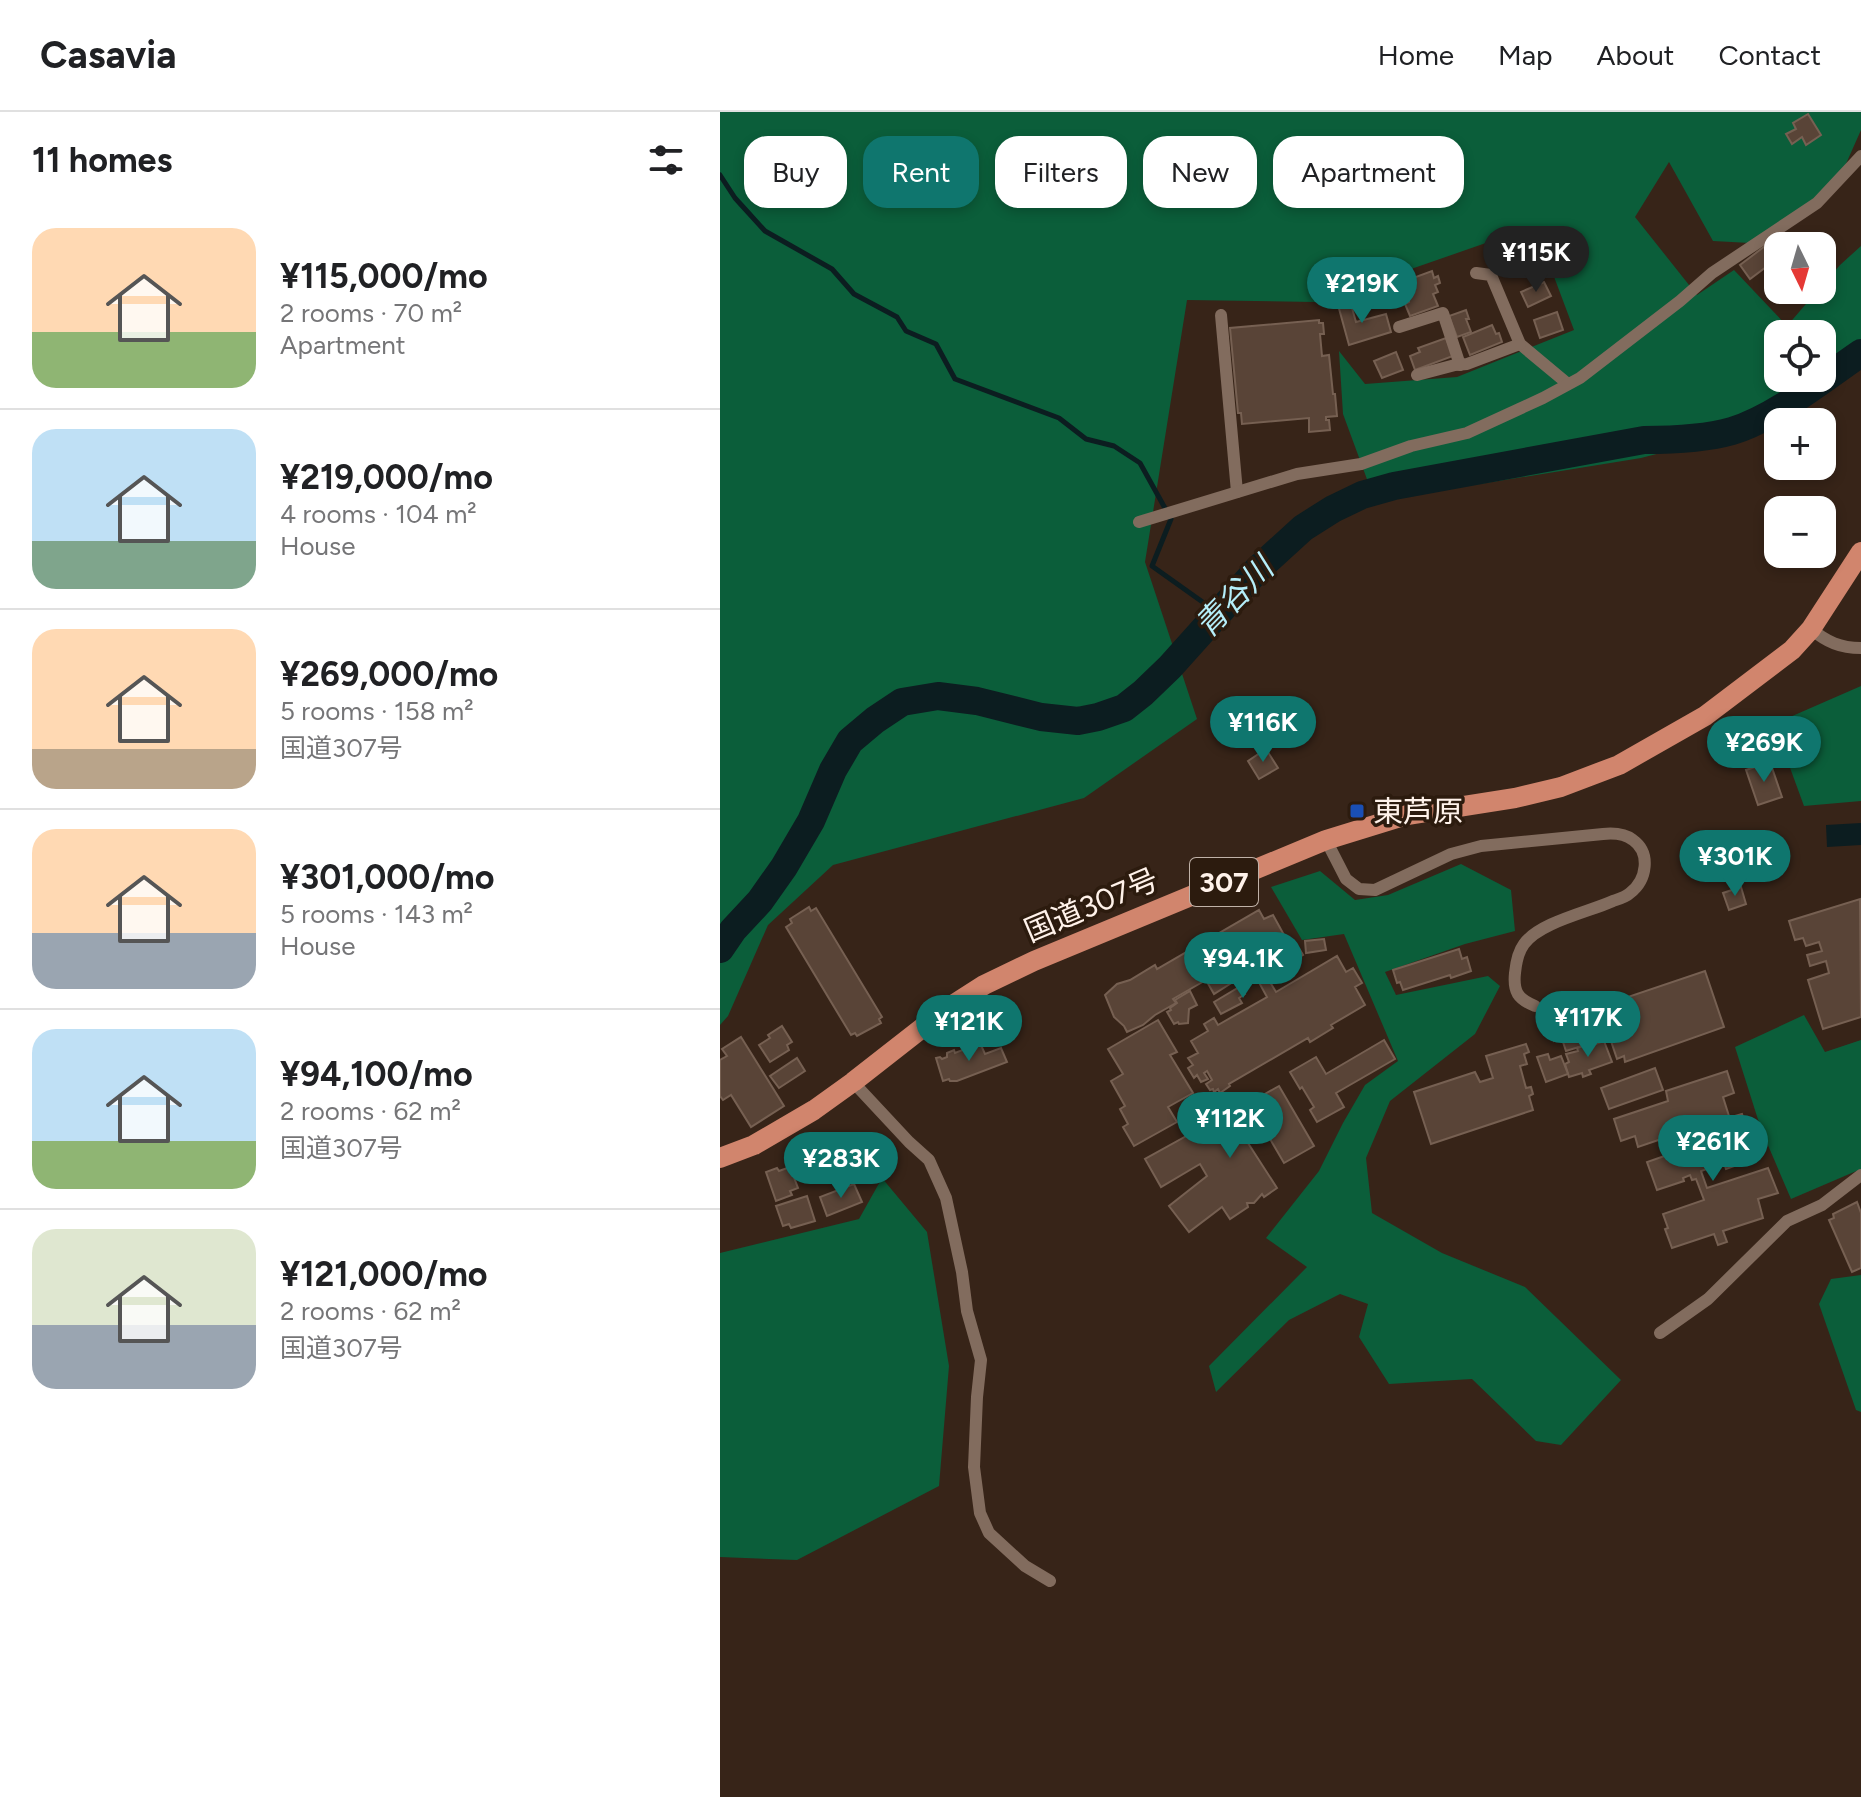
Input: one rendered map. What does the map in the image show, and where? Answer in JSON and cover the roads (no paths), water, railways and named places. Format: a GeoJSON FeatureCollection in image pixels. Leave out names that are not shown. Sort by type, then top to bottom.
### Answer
{"type":"FeatureCollection","features":[{"type":"Feature","properties":{"kind":"highway","name":"307"},"geometry":{"type":"LineString","coordinates":[[1811,629],[1861,552]]}},
{"type":"Feature","properties":{"kind":"highway","name":"国道307号"},"geometry":{"type":"LineString","coordinates":[[720,1158],[754,1145],[814,1110],[945,1010],[984,985],[1048,955],[1326,840],[1407,815],[1515,798],[1561,787],[1619,765],[1705,716],[1792,650],[1811,629]]}},
{"type":"Feature","properties":{"kind":"street"},"geometry":{"type":"LineString","coordinates":[[1139,522],[1297,474],[1361,464],[1411,446],[1467,433],[1543,398],[1580,378],[1712,273],[1817,203],[1861,156]]}},
{"type":"Feature","properties":{"kind":"street"},"geometry":{"type":"LineString","coordinates":[[1476,273],[1491,275],[1520,344],[1568,384]]}},
{"type":"Feature","properties":{"kind":"street"},"geometry":{"type":"LineString","coordinates":[[1399,327],[1443,313],[1460,365]]}},
{"type":"Feature","properties":{"kind":"street"},"geometry":{"type":"LineString","coordinates":[[1221,315],[1237,492]]}},
{"type":"Feature","properties":{"kind":"street"},"geometry":{"type":"LineString","coordinates":[[1417,375],[1467,364],[1520,344]]}},
{"type":"Feature","properties":{"kind":"street"},"geometry":{"type":"LineString","coordinates":[[1811,629],[1836,645],[1861,648]]}},
{"type":"Feature","properties":{"kind":"street"},"geometry":{"type":"LineString","coordinates":[[1326,840],[1346,879],[1359,889],[1375,890],[1451,854],[1481,846],[1619,833],[1633,840],[1642,850],[1646,863],[1643,877],[1630,894],[1544,928],[1524,943],[1516,962],[1516,993],[1523,1001],[1535,1006]]}},
{"type":"Feature","properties":{"kind":"street"},"geometry":{"type":"LineString","coordinates":[[853,1082],[929,1160],[946,1198],[967,1311],[981,1360],[974,1467],[980,1513],[989,1533],[1025,1566],[1050,1581]]}},
{"type":"Feature","properties":{"kind":"street"},"geometry":{"type":"LineString","coordinates":[[1660,1333],[1708,1299],[1787,1221],[1822,1205],[1861,1175]]}},
{"type":"Feature","properties":{"kind":"waterway"},"geometry":{"type":"LineString","coordinates":[[720,175],[735,198],[765,231],[832,269],[854,294],[897,317],[906,331],[936,344],[955,379],[1059,418],[1086,439],[1114,446],[1140,463],[1171,519],[1152,566],[1218,613]]}},
{"type":"Feature","properties":{"kind":"waterway","name":"青谷川"},"geometry":{"type":"LineString","coordinates":[[720,949],[784,867],[811,821],[833,770],[850,741],[902,702],[938,696],[977,701],[1041,717],[1078,721],[1124,708],[1170,667],[1257,570],[1303,528],[1362,495],[1394,486],[1644,440],[1699,437],[1732,431],[1782,407],[1861,353]]}},
{"type":"Feature","properties":{"kind":"place","name":"東芦原"},"geometry":{"type":"Point","coordinates":[1357,811]}}]}
